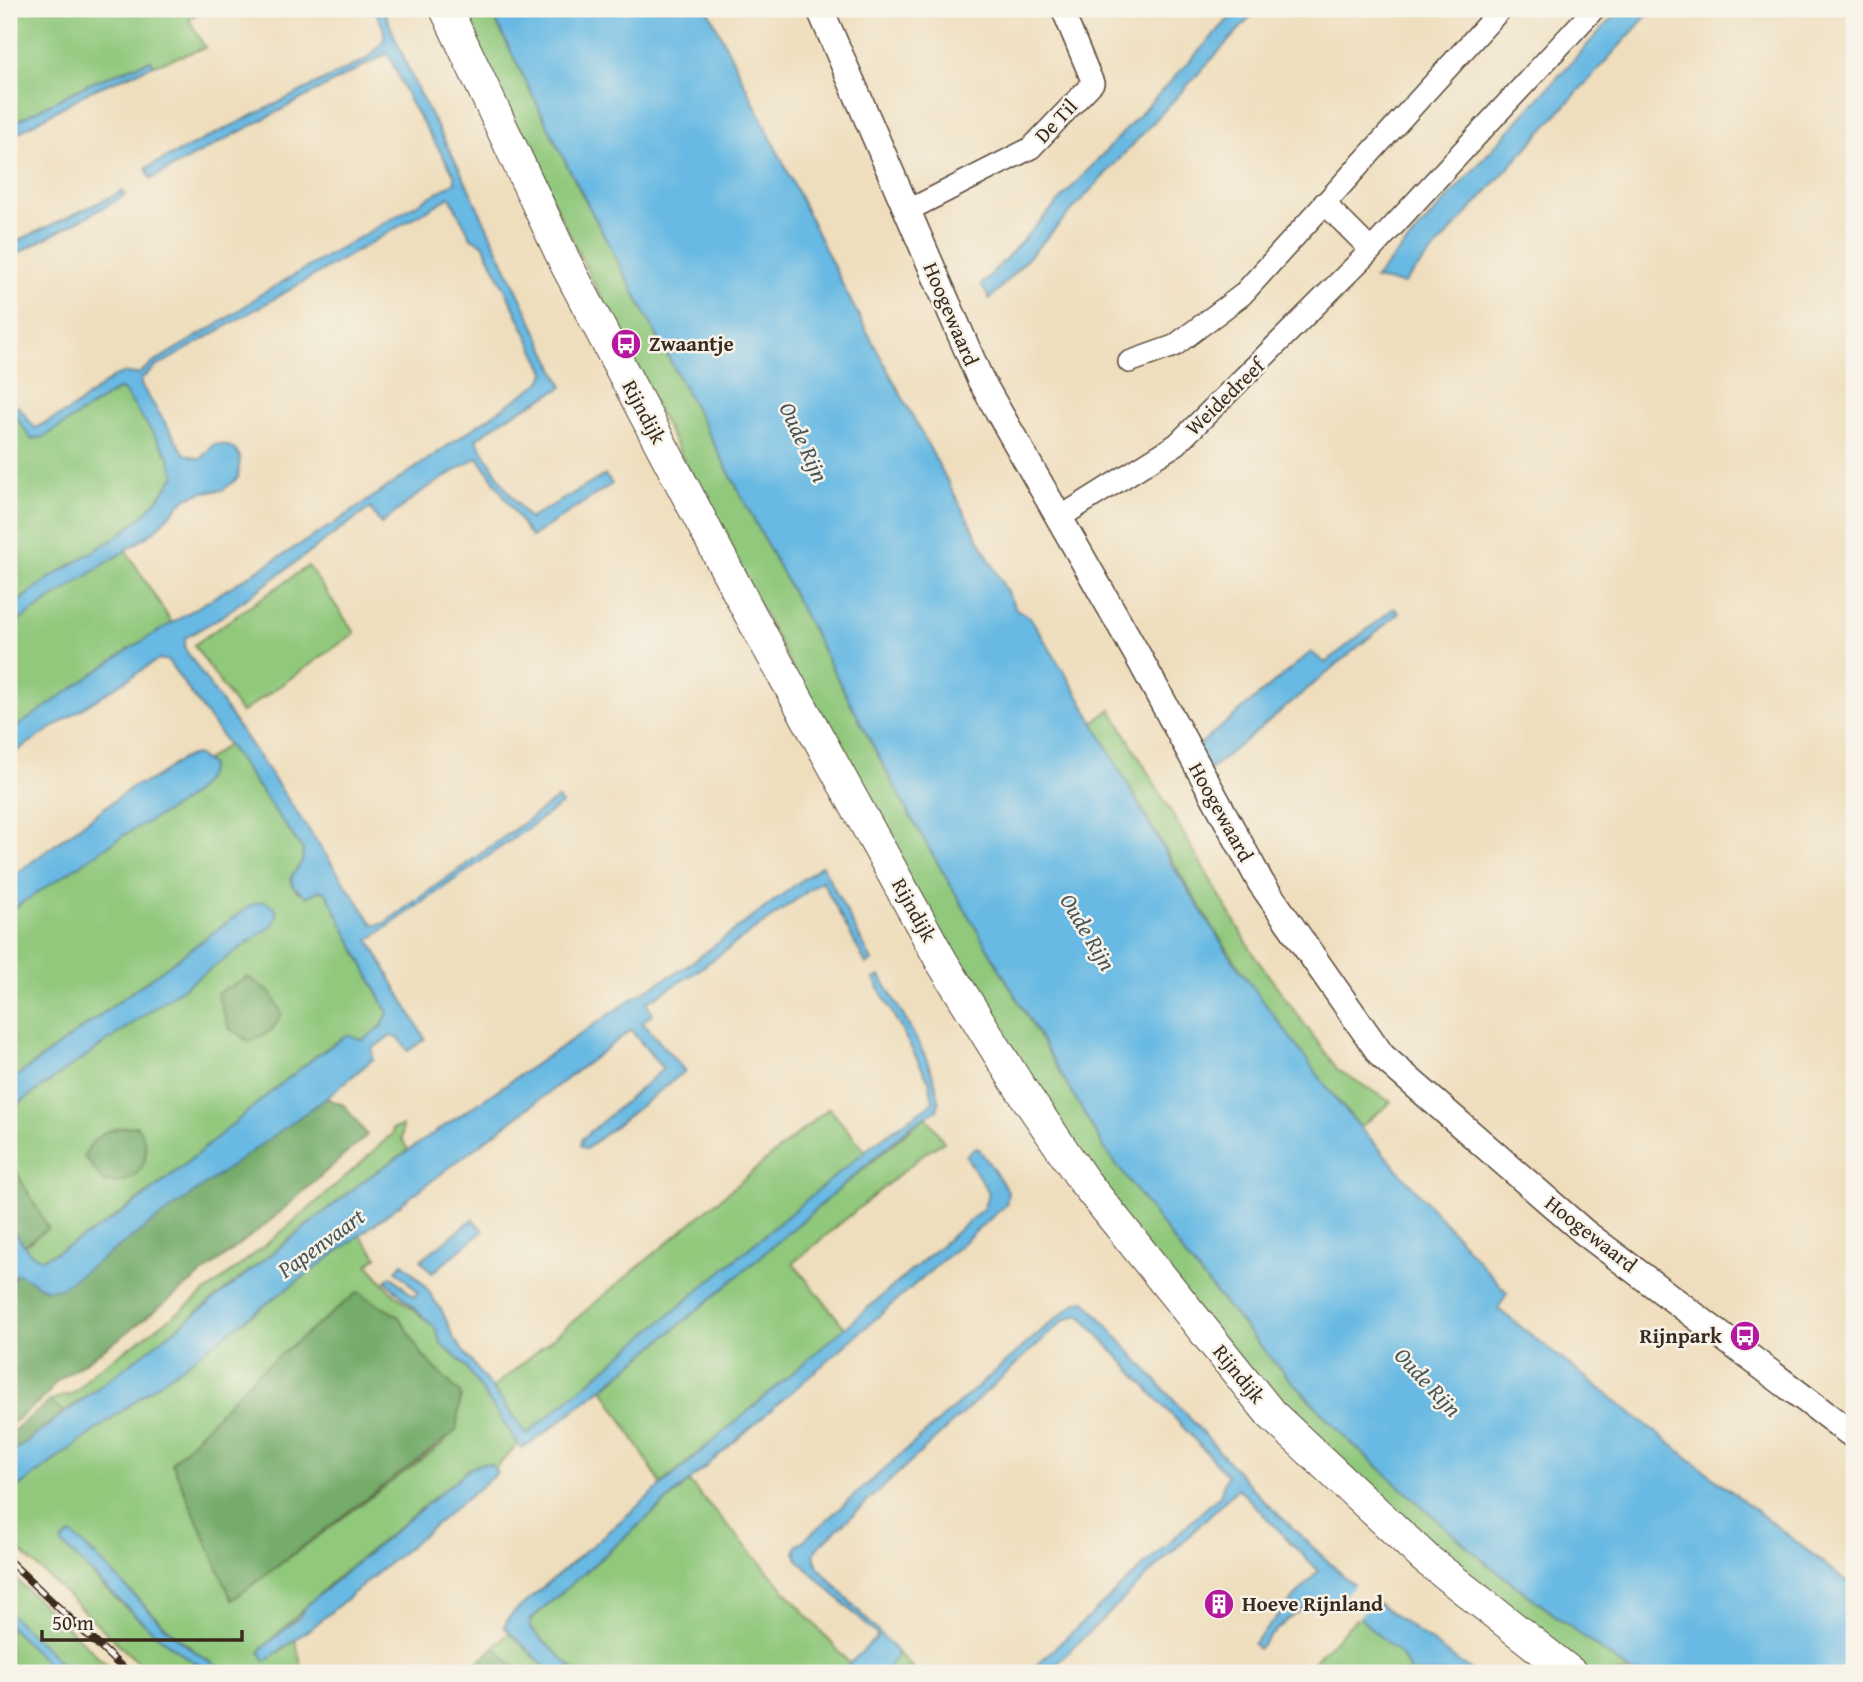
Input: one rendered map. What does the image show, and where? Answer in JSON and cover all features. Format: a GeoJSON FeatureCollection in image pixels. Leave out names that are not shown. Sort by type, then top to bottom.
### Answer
{"type":"FeatureCollection","features":[{"type":"Feature","properties":{"kind":"main road","name":"Rijndijk"},"geometry":{"type":"LineString","coordinates":[[446,9],[565,262],[750,614],[942,962],[1075,1170],[1271,1414],[1426,1559],[1572,1673]]}},
{"type":"Feature","properties":{"kind":"street","name":"Hoogewaard"},"geometry":{"type":"LineString","coordinates":[[820,9],[980,379],[1138,656],[1261,883],[1382,1056],[1584,1232],[1854,1436]]}},
{"type":"Feature","properties":{"kind":"street","name":"De Til"},"geometry":{"type":"LineString","coordinates":[[907,211],[1031,148],[1093,83],[1062,9]]}},
{"type":"Feature","properties":{"kind":"street"},"geometry":{"type":"LineString","coordinates":[[1129,362],[1174,346],[1242,295],[1501,9]]}},
{"type":"Feature","properties":{"kind":"street","name":"Weidedreef"},"geometry":{"type":"LineString","coordinates":[[1059,517],[1177,444],[1371,250],[1594,9]]}},
{"type":"Feature","properties":{"kind":"street"},"geometry":{"type":"LineString","coordinates":[[1324,203],[1371,250]]}},
{"type":"Feature","properties":{"kind":"green space"},"geometry":{"type":"Polygon","coordinates":[[[25,9],[205,9],[189,19],[205,48],[154,65],[151,60],[89,84],[9,125],[9,17],[25,9]]]}},
{"type":"Feature","properties":{"kind":"green space"},"geometry":{"type":"Polygon","coordinates":[[[457,9],[490,9],[567,165],[909,814],[1105,1149],[1189,1261],[1274,1362],[1349,1441],[1486,1563],[1632,1673],[1592,1673],[1420,1544],[1274,1402],[1067,1156],[914,902],[641,378],[457,9]]]}},
{"type":"Feature","properties":{"kind":"green space"},"geometry":{"type":"Polygon","coordinates":[[[119,389],[128,393],[174,464],[175,475],[149,510],[135,523],[9,608],[9,404],[32,439],[44,437],[119,389]]]}},
{"type":"Feature","properties":{"kind":"green space"},"geometry":{"type":"Polygon","coordinates":[[[125,549],[173,625],[131,648],[9,733],[9,627],[125,549]]]}},
{"type":"Feature","properties":{"kind":"green space"},"geometry":{"type":"Polygon","coordinates":[[[308,566],[355,633],[241,713],[194,645],[308,566]]]}},
{"type":"Feature","properties":{"kind":"green space"},"geometry":{"type":"Polygon","coordinates":[[[1111,709],[1256,958],[1338,1070],[1391,1102],[1360,1127],[1284,1032],[1249,983],[1184,881],[1093,723],[1111,709]]]}},
{"type":"Feature","properties":{"kind":"green space"},"geometry":{"type":"Polygon","coordinates":[[[228,745],[303,850],[302,862],[291,877],[297,892],[321,890],[327,893],[388,1013],[382,1026],[363,1041],[347,1035],[318,1054],[199,1154],[90,1236],[42,1259],[30,1253],[24,1246],[48,1228],[9,1159],[9,1110],[273,925],[251,905],[9,1082],[9,911],[133,829],[185,799],[205,778],[211,765],[206,760],[228,745]]]}},
{"type":"Feature","properties":{"kind":"green space"},"geometry":{"type":"Polygon","coordinates":[[[248,977],[272,994],[282,1014],[272,1030],[250,1042],[229,1028],[217,993],[248,977]]]}},
{"type":"Feature","properties":{"kind":"green space"},"geometry":{"type":"Polygon","coordinates":[[[326,1098],[344,1105],[367,1135],[271,1220],[124,1335],[56,1382],[46,1396],[9,1426],[9,1291],[15,1275],[18,1273],[47,1290],[326,1098]]]}},
{"type":"Feature","properties":{"kind":"green space"},"geometry":{"type":"Polygon","coordinates":[[[829,1108],[866,1152],[527,1434],[493,1388],[829,1108]]]}},
{"type":"Feature","properties":{"kind":"green space"},"geometry":{"type":"Polygon","coordinates":[[[926,1116],[944,1142],[925,1153],[793,1263],[846,1329],[661,1484],[603,1389],[926,1116]]]}},
{"type":"Feature","properties":{"kind":"green space"},"geometry":{"type":"Polygon","coordinates":[[[137,1126],[146,1147],[142,1167],[127,1180],[104,1182],[84,1156],[88,1148],[105,1132],[137,1126]]]}},
{"type":"Feature","properties":{"kind":"green space"},"geometry":{"type":"Polygon","coordinates":[[[402,1126],[402,1139],[408,1150],[366,1179],[131,1364],[64,1412],[50,1401],[73,1393],[93,1373],[212,1287],[323,1197],[393,1133],[392,1129],[402,1126]]]}},
{"type":"Feature","properties":{"kind":"green space"},"geometry":{"type":"Polygon","coordinates":[[[9,1159],[48,1228],[24,1246],[9,1225],[9,1159]]]}},
{"type":"Feature","properties":{"kind":"green space"},"geometry":{"type":"Polygon","coordinates":[[[360,1235],[377,1257],[368,1265],[390,1290],[435,1328],[442,1345],[463,1363],[518,1444],[495,1469],[482,1463],[469,1469],[332,1582],[264,1647],[265,1658],[281,1651],[295,1639],[303,1673],[228,1673],[211,1664],[168,1629],[84,1545],[88,1566],[108,1591],[164,1639],[211,1673],[149,1673],[9,1540],[9,1494],[360,1235]],[[359,1293],[254,1376],[172,1463],[232,1600],[444,1443],[461,1394],[423,1356],[399,1317],[359,1293]]]}},
{"type":"Feature","properties":{"kind":"green space"},"geometry":{"type":"Polygon","coordinates":[[[358,1292],[399,1317],[423,1356],[461,1394],[456,1431],[232,1600],[172,1463],[254,1376],[358,1292]]]}},
{"type":"Feature","properties":{"kind":"green space"},"geometry":{"type":"Polygon","coordinates":[[[50,1401],[64,1412],[9,1455],[9,1434],[50,1401]]]}},
{"type":"Feature","properties":{"kind":"green space"},"geometry":{"type":"Polygon","coordinates":[[[689,1482],[850,1664],[840,1673],[577,1673],[530,1628],[528,1624],[538,1613],[689,1482]]]}},
{"type":"Feature","properties":{"kind":"green space"},"geometry":{"type":"Polygon","coordinates":[[[9,1573],[116,1673],[9,1673],[9,1573]]]}},
{"type":"Feature","properties":{"kind":"green space"},"geometry":{"type":"Polygon","coordinates":[[[1359,1616],[1402,1654],[1411,1673],[1302,1673],[1359,1616]]]}},
{"type":"Feature","properties":{"kind":"green space"},"geometry":{"type":"Polygon","coordinates":[[[509,1633],[552,1673],[521,1673],[494,1647],[509,1633]]]}},
{"type":"Feature","properties":{"kind":"green space"},"geometry":{"type":"Polygon","coordinates":[[[494,1647],[521,1673],[466,1673],[494,1647]]]}},
{"type":"Feature","properties":{"kind":"green space"},"geometry":{"type":"Polygon","coordinates":[[[896,1651],[918,1673],[885,1673],[896,1657],[896,1651]]]}},
{"type":"Feature","properties":{"kind":"water"},"geometry":{"type":"Polygon","coordinates":[[[374,9],[383,9],[418,91],[461,172],[563,387],[504,419],[476,439],[505,487],[529,519],[605,475],[612,484],[531,537],[478,457],[421,492],[381,524],[370,508],[221,617],[185,638],[185,649],[373,924],[383,924],[558,798],[562,804],[369,940],[425,1039],[408,1051],[399,1038],[390,1036],[372,1049],[373,1059],[329,1096],[61,1288],[47,1290],[18,1274],[15,1275],[9,1291],[9,1225],[30,1253],[42,1259],[84,1237],[162,1183],[309,1062],[347,1035],[363,1040],[382,1026],[388,1013],[327,894],[320,890],[307,897],[293,886],[291,877],[302,862],[303,850],[168,661],[159,659],[9,756],[9,732],[131,648],[335,523],[542,381],[545,372],[483,244],[471,238],[450,197],[156,367],[141,379],[141,385],[185,454],[201,459],[213,445],[229,446],[240,457],[238,478],[223,490],[203,492],[186,498],[152,533],[9,627],[9,608],[136,522],[163,494],[175,475],[168,455],[123,390],[118,389],[44,437],[31,439],[12,410],[18,406],[35,428],[69,411],[115,376],[123,373],[138,374],[258,296],[455,182],[454,174],[410,102],[388,53],[151,179],[146,168],[365,60],[379,47],[384,37],[374,9]]]}},
{"type":"Feature","properties":{"kind":"water","name":"Oude Rijn"},"geometry":{"type":"Polygon","coordinates":[[[490,9],[708,9],[848,296],[1016,609],[1030,617],[1077,693],[1171,863],[1232,959],[1338,1102],[1507,1293],[1498,1309],[1854,1587],[1854,1673],[1632,1673],[1486,1563],[1349,1441],[1274,1362],[1189,1261],[1105,1149],[909,814],[567,165],[490,9]]]}},
{"type":"Feature","properties":{"kind":"water"},"geometry":{"type":"Polygon","coordinates":[[[1238,9],[1258,9],[990,299],[981,285],[1238,9]]]}},
{"type":"Feature","properties":{"kind":"water"},"geometry":{"type":"Polygon","coordinates":[[[1620,9],[1653,9],[1403,284],[1374,279],[1620,9]]]}},
{"type":"Feature","properties":{"kind":"water"},"geometry":{"type":"Polygon","coordinates":[[[151,60],[154,65],[90,91],[9,138],[9,125],[89,84],[151,60]]]}},
{"type":"Feature","properties":{"kind":"water"},"geometry":{"type":"Polygon","coordinates":[[[123,191],[125,195],[112,203],[9,258],[9,245],[123,191]]]}},
{"type":"Feature","properties":{"kind":"water"},"geometry":{"type":"Polygon","coordinates":[[[1394,608],[1399,613],[1206,773],[1193,750],[1311,652],[1325,663],[1394,608]]]}},
{"type":"Feature","properties":{"kind":"water"},"geometry":{"type":"Polygon","coordinates":[[[196,754],[211,765],[207,777],[187,798],[121,837],[9,911],[9,879],[135,785],[153,779],[181,760],[196,754]]]}},
{"type":"Feature","properties":{"kind":"water","name":"Papenvaart"},"geometry":{"type":"Polygon","coordinates":[[[822,865],[872,961],[866,964],[822,881],[693,974],[646,1003],[653,1014],[642,1022],[685,1071],[586,1149],[581,1146],[582,1139],[663,1069],[631,1030],[360,1235],[9,1494],[9,1455],[197,1313],[366,1179],[638,995],[687,966],[822,865]]]}},
{"type":"Feature","properties":{"kind":"water"},"geometry":{"type":"Polygon","coordinates":[[[264,901],[275,908],[277,915],[273,925],[9,1110],[9,1082],[251,905],[264,901]]]}},
{"type":"Feature","properties":{"kind":"water"},"geometry":{"type":"Polygon","coordinates":[[[880,976],[928,1063],[935,1081],[937,1110],[913,1124],[773,1246],[630,1365],[533,1442],[521,1448],[463,1363],[442,1345],[435,1328],[386,1281],[391,1276],[414,1297],[418,1292],[396,1270],[403,1263],[424,1285],[443,1313],[454,1339],[527,1434],[871,1146],[933,1102],[929,1081],[874,979],[880,976]]]}},
{"type":"Feature","properties":{"kind":"water"},"geometry":{"type":"Polygon","coordinates":[[[974,1148],[979,1149],[1008,1191],[1006,1205],[530,1620],[530,1628],[577,1673],[552,1673],[504,1627],[510,1616],[983,1209],[989,1193],[966,1156],[974,1148]]]}},
{"type":"Feature","properties":{"kind":"water"},"geometry":{"type":"Polygon","coordinates":[[[473,1219],[483,1231],[432,1273],[421,1260],[473,1219]]]}},
{"type":"Feature","properties":{"kind":"water"},"geometry":{"type":"Polygon","coordinates":[[[1085,1301],[1262,1499],[1352,1584],[1474,1673],[1411,1673],[1399,1653],[1353,1610],[1339,1602],[1316,1603],[1305,1608],[1274,1632],[1258,1649],[1253,1644],[1318,1571],[1238,1488],[1047,1673],[1028,1673],[1220,1495],[1227,1475],[1080,1315],[1066,1319],[1053,1330],[817,1548],[814,1555],[818,1567],[896,1651],[896,1657],[885,1673],[840,1673],[878,1636],[798,1560],[795,1551],[797,1546],[1048,1325],[1077,1302],[1085,1301]]]}},
{"type":"Feature","properties":{"kind":"water"},"geometry":{"type":"Polygon","coordinates":[[[482,1463],[492,1465],[497,1473],[314,1626],[265,1661],[260,1652],[299,1617],[309,1603],[469,1469],[482,1463]]]}},
{"type":"Feature","properties":{"kind":"water"},"geometry":{"type":"Polygon","coordinates":[[[71,1534],[165,1627],[206,1660],[229,1672],[212,1670],[191,1660],[144,1623],[64,1546],[61,1542],[71,1534]]]}},
{"type":"Feature","properties":{"kind":"water"},"geometry":{"type":"Polygon","coordinates":[[[9,1613],[71,1673],[57,1673],[9,1626],[9,1613]]]}},
{"type":"Feature","properties":{"kind":"pier"},"geometry":{"type":"Polygon","coordinates":[[[1356,1583],[1376,1599],[1357,1619],[1337,1604],[1356,1583]]]}},
{"type":"Feature","properties":{"kind":"railway"},"geometry":{"type":"LineString","coordinates":[[9,1561],[128,1673]]}},
{"type":"Feature","properties":{"kind":"place","name":"Zwaantje"},"geometry":{"type":"Point","coordinates":[626,344]}},
{"type":"Feature","properties":{"kind":"place","name":"Rijnpark"},"geometry":{"type":"Point","coordinates":[1745,1336]}},
{"type":"Feature","properties":{"kind":"place","name":"Hoeve Rijnland"},"geometry":{"type":"Point","coordinates":[1219,1604]}}]}
